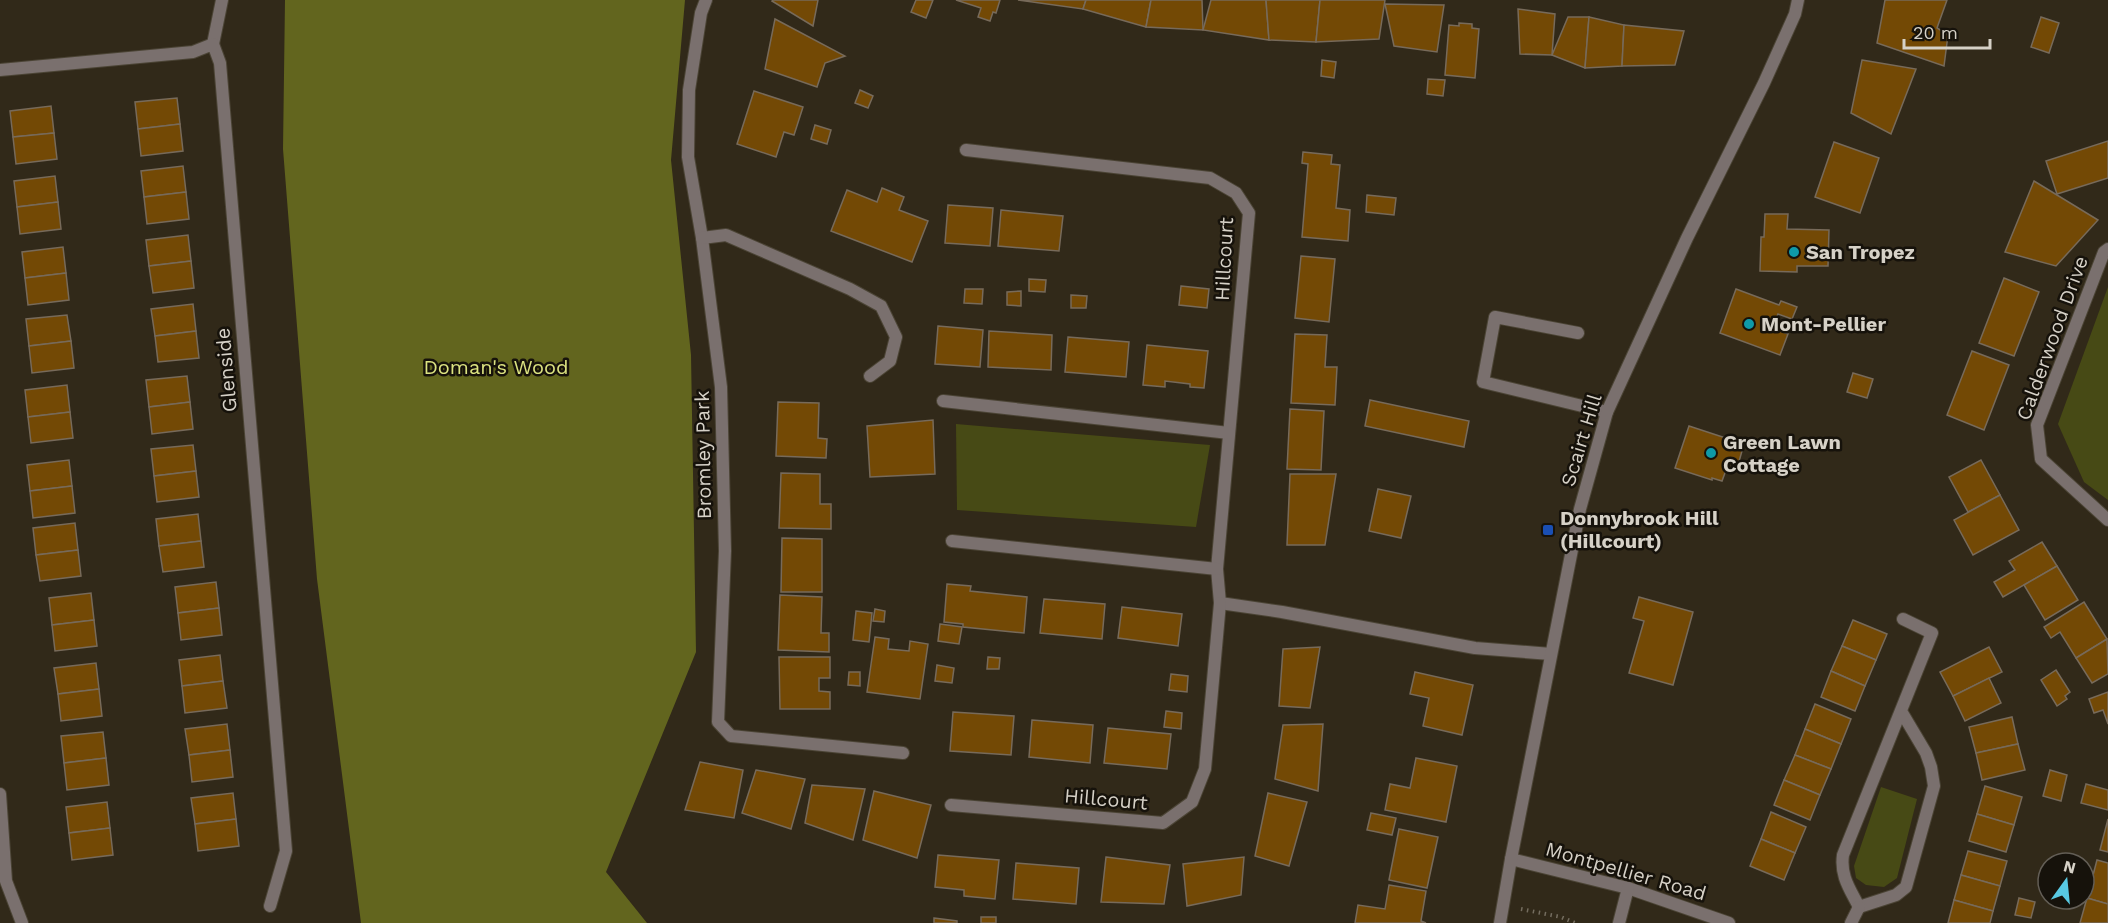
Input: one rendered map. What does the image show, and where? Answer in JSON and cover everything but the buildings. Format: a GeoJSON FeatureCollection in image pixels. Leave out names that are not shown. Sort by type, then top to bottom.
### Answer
{"type":"FeatureCollection","features":[{"type":"Feature","properties":{"kind":"street"},"geometry":{"type":"LineString","coordinates":[[0,70],[193,51],[213,44],[222,0]]}},
{"type":"Feature","properties":{"kind":"street","name":"Bromley Park"},"geometry":{"type":"LineString","coordinates":[[706,0],[701,13],[689,90],[688,157],[702,238],[721,387],[724,551],[718,722],[731,736],[903,753]]}},
{"type":"Feature","properties":{"kind":"street","name":"Scairt Hill"},"geometry":{"type":"LineString","coordinates":[[1500,923],[1580,509],[1607,412],[1687,238],[1764,83],[1795,14],[1798,0]]}},
{"type":"Feature","properties":{"kind":"street","name":"Glenside"},"geometry":{"type":"LineString","coordinates":[[213,44],[220,63],[285,851],[270,906]]}},
{"type":"Feature","properties":{"kind":"street","name":"Hillcourt"},"geometry":{"type":"LineString","coordinates":[[951,805],[1163,823],[1192,802],[1205,769],[1220,603],[1217,569],[1249,213],[1236,193],[1210,178],[966,150]]}},
{"type":"Feature","properties":{"kind":"street"},"geometry":{"type":"LineString","coordinates":[[702,238],[726,235],[850,289],[881,306],[896,337],[890,362],[870,376]]}},
{"type":"Feature","properties":{"kind":"street","name":"Calderwood Drive"},"geometry":{"type":"LineString","coordinates":[[2108,249],[2104,252],[2037,426],[2041,459],[2108,520]]}},
{"type":"Feature","properties":{"kind":"street"},"geometry":{"type":"LineString","coordinates":[[1578,333],[1495,316],[1483,382],[1607,412]]}},
{"type":"Feature","properties":{"kind":"street"},"geometry":{"type":"LineString","coordinates":[[942,401],[1229,433]]}},
{"type":"Feature","properties":{"kind":"street"},"geometry":{"type":"LineString","coordinates":[[952,541],[1217,569]]}},
{"type":"Feature","properties":{"kind":"street"},"geometry":{"type":"LineString","coordinates":[[1220,603],[1282,612],[1475,648],[1551,654]]}},
{"type":"Feature","properties":{"kind":"street"},"geometry":{"type":"LineString","coordinates":[[1859,907],[1844,879],[1842,867],[1844,855],[1932,633],[1902,619]]}},
{"type":"Feature","properties":{"kind":"street"},"geometry":{"type":"LineString","coordinates":[[1851,923],[1859,907],[1896,895],[1906,887],[1934,786],[1926,753],[1901,711]]}},
{"type":"Feature","properties":{"kind":"street"},"geometry":{"type":"LineString","coordinates":[[0,794],[6,881],[22,923]]}},
{"type":"Feature","properties":{"kind":"street","name":"Montpellier Road"},"geometry":{"type":"LineString","coordinates":[[1511,859],[1628,888],[1730,923]]}},
{"type":"Feature","properties":{"kind":"street"},"geometry":{"type":"LineString","coordinates":[[1618,923],[1628,888]]}},
{"type":"Feature","properties":{"kind":"path"},"geometry":{"type":"LineString","coordinates":[[1503,906],[1561,917],[1575,923]]}},
{"type":"Feature","properties":{"kind":"green space","name":"Doman's Wood"},"geometry":{"type":"Polygon","coordinates":[[[285,0],[685,0],[671,160],[691,355],[696,652],[606,872],[647,923],[361,923],[317,579],[283,149],[285,0]]]}},
{"type":"Feature","properties":{"kind":"green space"},"geometry":{"type":"Polygon","coordinates":[[[2108,287],[2108,500],[2084,482],[2058,424],[2108,287]]]}},
{"type":"Feature","properties":{"kind":"green space"},"geometry":{"type":"Polygon","coordinates":[[[956,424],[1210,445],[1196,527],[957,510],[956,424]]]}},
{"type":"Feature","properties":{"kind":"green space"},"geometry":{"type":"Polygon","coordinates":[[[1881,787],[1917,799],[1897,878],[1884,887],[1866,885],[1856,878],[1854,866],[1881,787]]]}},
{"type":"Feature","properties":{"kind":"place","name":"San Tropez"},"geometry":{"type":"Point","coordinates":[1794,252]}},
{"type":"Feature","properties":{"kind":"place","name":"Mont-Pellier"},"geometry":{"type":"Point","coordinates":[1749,324]}},
{"type":"Feature","properties":{"kind":"place","name":"Green Lawn Cottage"},"geometry":{"type":"Point","coordinates":[1711,453]}},
{"type":"Feature","properties":{"kind":"place","name":"Donnybrook Hill (Hillcourt)"},"geometry":{"type":"Point","coordinates":[1548,530]}}]}
